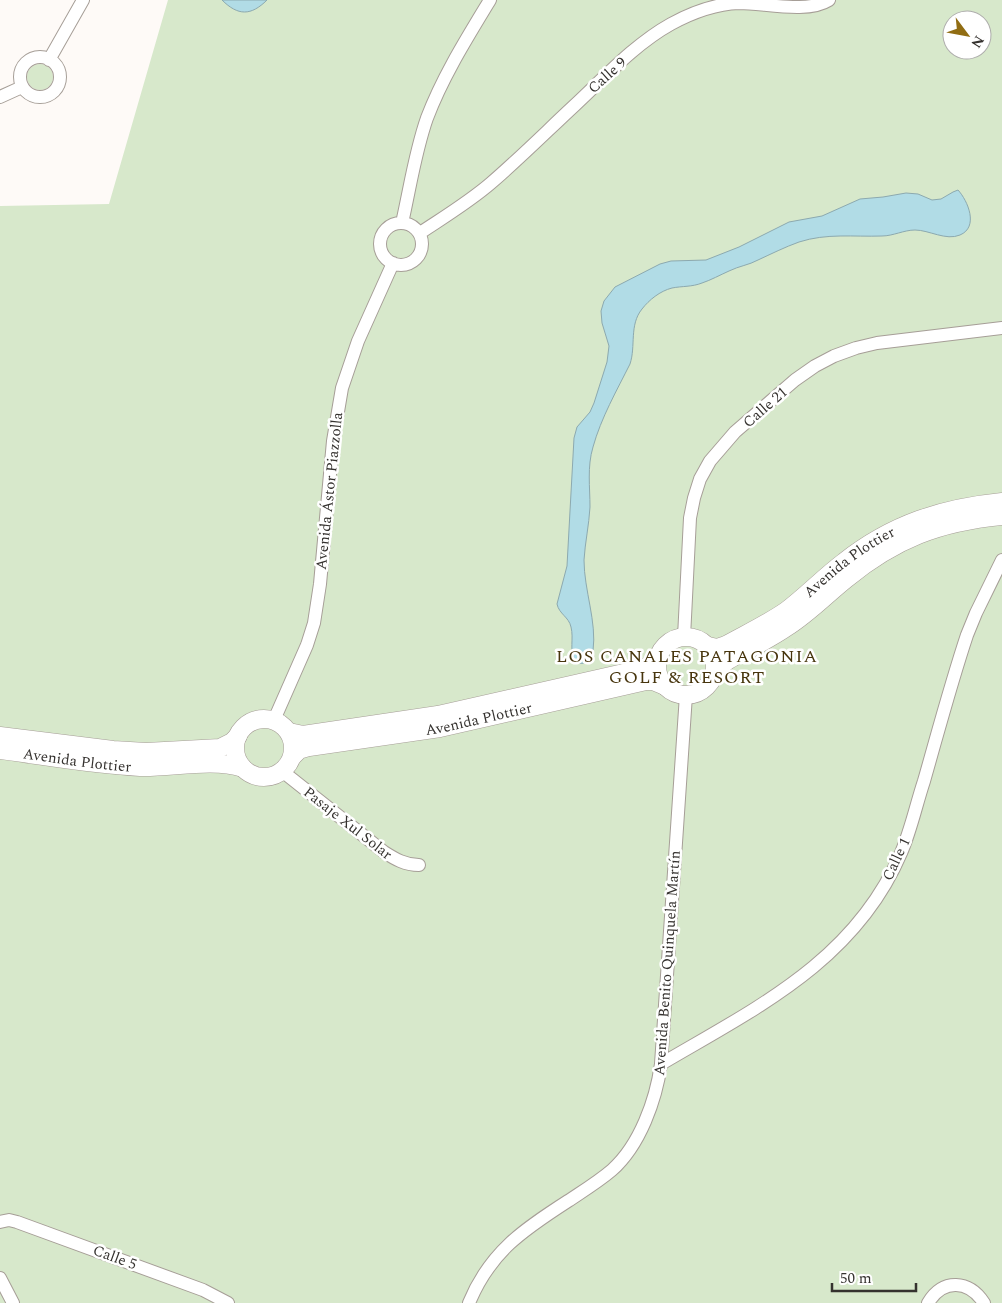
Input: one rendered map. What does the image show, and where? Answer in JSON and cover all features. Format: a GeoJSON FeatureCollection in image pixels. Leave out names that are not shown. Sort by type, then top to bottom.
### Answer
{"type":"FeatureCollection","features":[{"type":"Feature","properties":{"kind":"street"},"geometry":{"type":"LineString","coordinates":[[49,60],[83,0]]}},
{"type":"Feature","properties":{"kind":"street"},"geometry":{"type":"LineString","coordinates":[[402,222],[427,118],[454,62],[490,0]]}},
{"type":"Feature","properties":{"kind":"street","name":"Calle 9"},"geometry":{"type":"LineString","coordinates":[[420,233],[491,183],[641,45],[703,5],[738,3],[804,7],[830,0]]}},
{"type":"Feature","properties":{"kind":"street"},"geometry":{"type":"LineString","coordinates":[[37,58],[49,60],[58,68],[59,80],[54,91],[43,97],[37,97],[26,92],[22,87],[20,75],[25,63],[37,58]]}},
{"type":"Feature","properties":{"kind":"street"},"geometry":{"type":"LineString","coordinates":[[0,97],[22,87]]}},
{"type":"Feature","properties":{"kind":"street"},"geometry":{"type":"LineString","coordinates":[[402,222],[415,228],[420,233],[422,246],[417,258],[406,264],[393,263],[382,253],[381,239],[388,227],[402,222]]}},
{"type":"Feature","properties":{"kind":"street","name":"Avenida Ástor Piazzolla"},"geometry":{"type":"LineString","coordinates":[[274,720],[307,645],[314,623],[320,584],[333,441],[342,388],[358,342],[393,263]]}},
{"type":"Feature","properties":{"kind":"street","name":"Calle 21"},"geometry":{"type":"LineString","coordinates":[[684,636],[690,518],[694,498],[700,479],[710,460],[735,432],[796,380],[815,366],[834,356],[877,343],[1002,328]]}},
{"type":"Feature","properties":{"kind":"street","name":"Avenida Plottier"},"geometry":{"type":"LineString","coordinates":[[708,646],[717,648],[726,645],[785,612],[851,556],[904,524],[931,514],[1002,502]]}},
{"type":"Feature","properties":{"kind":"street","name":"Avenida Plottier"},"geometry":{"type":"LineString","coordinates":[[0,750],[94,763],[133,766],[161,767],[217,764],[243,768],[250,774],[259,777],[269,777],[282,771],[299,750],[309,747],[440,728],[646,681],[653,681],[665,686],[672,692],[686,695],[696,694],[711,682],[726,661],[772,637],[802,616],[885,550],[908,538],[932,529],[961,522],[1002,516]]}},
{"type":"Feature","properties":{"kind":"street","name":"Calle 1"},"geometry":{"type":"LineString","coordinates":[[661,1064],[764,1003],[805,975],[826,958],[845,938],[879,893],[892,872],[908,834],[964,644],[976,613],[1002,560]]}},
{"type":"Feature","properties":{"kind":"street"},"geometry":{"type":"LineString","coordinates":[[684,636],[696,638],[708,646],[715,659],[715,674]]}},
{"type":"Feature","properties":{"kind":"street","name":"Avenida Plottier"},"geometry":{"type":"LineString","coordinates":[[289,732],[303,735],[438,715],[637,670],[649,666],[658,659],[662,650],[669,642],[684,636]]}},
{"type":"Feature","properties":{"kind":"street"},"geometry":{"type":"LineString","coordinates":[[658,659],[658,673],[665,686]]}},
{"type":"Feature","properties":{"kind":"street","name":"Avenida Benito Quinquela Martín"},"geometry":{"type":"LineString","coordinates":[[469,1303],[475,1287],[496,1255],[528,1228],[613,1169],[625,1155],[646,1117],[659,1078],[661,1064],[686,695]]}},
{"type":"Feature","properties":{"kind":"street","name":"Avenida Plottier"},"geometry":{"type":"LineString","coordinates":[[0,736],[113,750],[146,752],[220,748],[232,742],[247,725],[255,720],[265,718],[274,720]]}},
{"type":"Feature","properties":{"kind":"street"},"geometry":{"type":"LineString","coordinates":[[274,720],[283,725],[289,732],[294,746],[293,756]]}},
{"type":"Feature","properties":{"kind":"street"},"geometry":{"type":"LineString","coordinates":[[238,736],[235,746],[236,755],[243,768]]}},
{"type":"Feature","properties":{"kind":"street","name":"Pasaje Xul Solar"},"geometry":{"type":"LineString","coordinates":[[282,771],[384,852],[401,862],[419,864]]}},
{"type":"Feature","properties":{"kind":"street","name":"Calle 5"},"geometry":{"type":"LineString","coordinates":[[0,1222],[9,1220],[17,1222],[203,1290],[228,1303]]}},
{"type":"Feature","properties":{"kind":"street"},"geometry":{"type":"LineString","coordinates":[[0,1278],[13,1303]]}},
{"type":"Feature","properties":{"kind":"street"},"geometry":{"type":"LineString","coordinates":[[928,1303],[932,1296],[940,1289],[960,1285],[970,1288],[978,1294],[984,1303]]}},
{"type":"Feature","properties":{"kind":"green space"},"geometry":{"type":"Polygon","coordinates":[[[168,0],[1002,0],[1002,1303],[0,1303],[0,206],[109,204],[168,0]]]}},
{"type":"Feature","properties":{"kind":"green space"},"geometry":{"type":"Polygon","coordinates":[[[40,64],[49,68],[53,77],[49,86],[40,90],[31,86],[27,77],[31,68],[40,64]]]}},
{"type":"Feature","properties":{"kind":"water"},"geometry":{"type":"Polygon","coordinates":[[[222,0],[267,0],[255,9],[245,12],[234,9],[222,0]]]}},
{"type":"Feature","properties":{"kind":"water"},"geometry":{"type":"Polygon","coordinates":[[[958,190],[968,207],[970,220],[966,231],[955,237],[915,230],[886,236],[830,236],[809,239],[702,283],[663,291],[642,309],[635,322],[630,364],[605,415],[591,454],[589,470],[590,507],[584,560],[594,640],[593,651],[587,662],[575,662],[572,653],[571,627],[557,604],[567,566],[574,438],[577,427],[590,412],[594,403],[607,362],[609,346],[602,323],[601,311],[604,301],[615,287],[660,264],[671,261],[706,260],[739,247],[789,222],[822,216],[860,199],[906,193],[918,194],[932,200],[941,199],[958,190]]]}},
{"type":"Feature","properties":{"kind":"district","name":"LOS CANALES PATAGONIA GOLF & RESORT"},"geometry":{"type":"Point","coordinates":[687,666]}}]}
